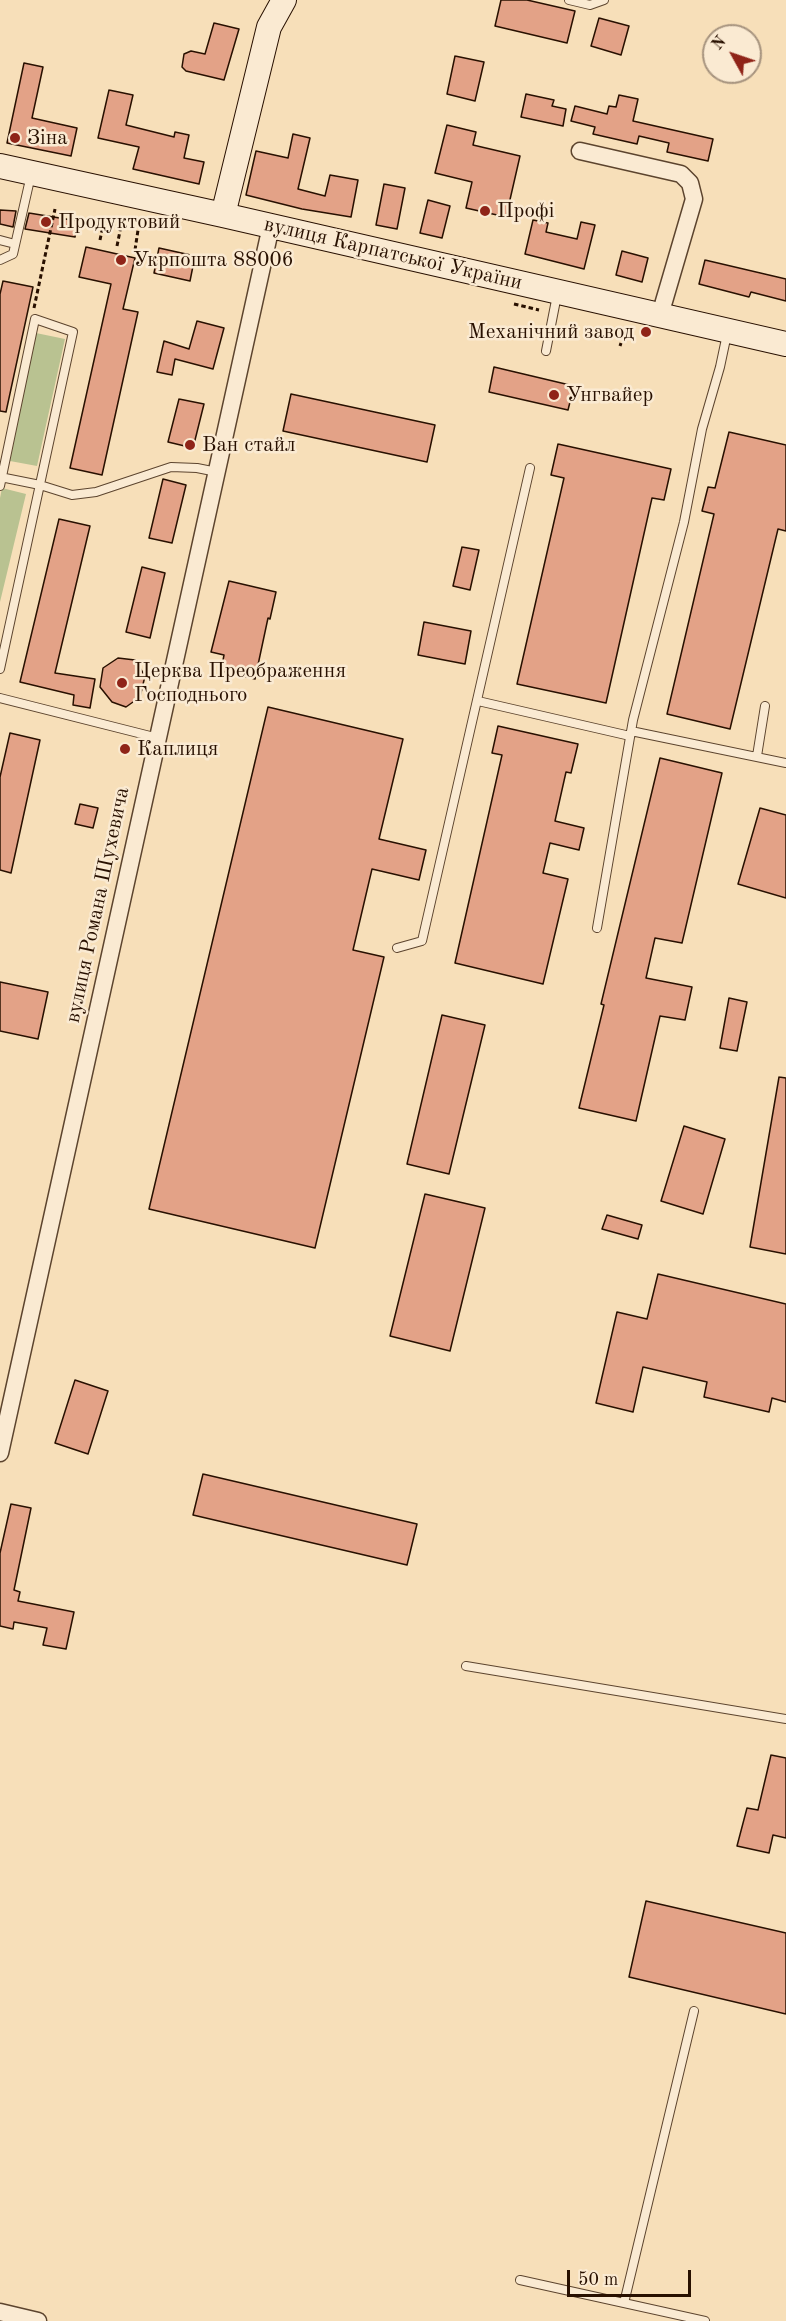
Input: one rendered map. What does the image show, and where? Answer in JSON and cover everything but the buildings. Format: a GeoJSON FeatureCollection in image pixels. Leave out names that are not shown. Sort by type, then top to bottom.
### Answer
{"type":"FeatureCollection","features":[{"type":"Feature","properties":{"kind":"main road"},"geometry":{"type":"LineString","coordinates":[[223,215],[269,27],[284,0]]}},
{"type":"Feature","properties":{"kind":"main road","name":"вулиця Карпатської України"},"geometry":{"type":"LineString","coordinates":[[0,166],[786,344]]}},
{"type":"Feature","properties":{"kind":"street"},"geometry":{"type":"LineString","coordinates":[[580,151],[681,174],[690,183],[694,199],[660,315]]}},
{"type":"Feature","properties":{"kind":"street","name":"вулиця Романа Шухевича"},"geometry":{"type":"LineString","coordinates":[[0,1453],[271,226]]}},
{"type":"Feature","properties":{"kind":"street"},"geometry":{"type":"LineString","coordinates":[[0,2312],[38,2321]]}},
{"type":"Feature","properties":{"kind":"lane"},"geometry":{"type":"LineString","coordinates":[[569,0],[590,5],[604,0]]}},
{"type":"Feature","properties":{"kind":"lane"},"geometry":{"type":"LineString","coordinates":[[0,260],[13,254],[31,173]]}},
{"type":"Feature","properties":{"kind":"lane"},"geometry":{"type":"LineString","coordinates":[[0,240],[15,244]]}},
{"type":"Feature","properties":{"kind":"lane"},"geometry":{"type":"LineString","coordinates":[[546,351],[557,291]]}},
{"type":"Feature","properties":{"kind":"lane"},"geometry":{"type":"LineString","coordinates":[[0,486],[35,320],[73,332],[0,669]]}},
{"type":"Feature","properties":{"kind":"lane"},"geometry":{"type":"LineString","coordinates":[[597,928],[631,733],[684,522],[702,429],[728,330]]}},
{"type":"Feature","properties":{"kind":"lane"},"geometry":{"type":"LineString","coordinates":[[1,477],[40,484],[72,495],[96,492],[171,467],[197,468],[217,472]]}},
{"type":"Feature","properties":{"kind":"lane"},"geometry":{"type":"LineString","coordinates":[[397,948],[422,941],[530,468]]}},
{"type":"Feature","properties":{"kind":"lane"},"geometry":{"type":"LineString","coordinates":[[0,699],[158,738]]}},
{"type":"Feature","properties":{"kind":"lane"},"geometry":{"type":"LineString","coordinates":[[478,701],[786,763]]}},
{"type":"Feature","properties":{"kind":"lane"},"geometry":{"type":"LineString","coordinates":[[757,756],[765,706]]}},
{"type":"Feature","properties":{"kind":"lane"},"geometry":{"type":"LineString","coordinates":[[466,1666],[786,1719]]}},
{"type":"Feature","properties":{"kind":"lane"},"geometry":{"type":"LineString","coordinates":[[624,2303],[694,2011]]}},
{"type":"Feature","properties":{"kind":"lane"},"geometry":{"type":"LineString","coordinates":[[520,2280],[705,2321]]}},
{"type":"Feature","properties":{"kind":"path"},"geometry":{"type":"LineString","coordinates":[[100,240],[104,221]]}},
{"type":"Feature","properties":{"kind":"path"},"geometry":{"type":"LineString","coordinates":[[117,246],[121,226]]}},
{"type":"Feature","properties":{"kind":"path"},"geometry":{"type":"LineString","coordinates":[[135,250],[138,230]]}},
{"type":"Feature","properties":{"kind":"green space"},"geometry":{"type":"Polygon","coordinates":[[[36,333],[65,339],[37,466],[10,461],[36,333]]]}},
{"type":"Feature","properties":{"kind":"green space"},"geometry":{"type":"Polygon","coordinates":[[[2,488],[26,494],[0,602],[0,498],[2,488]]]}},
{"type":"Feature","properties":{"kind":"place","name":"Зіна"},"geometry":{"type":"Point","coordinates":[15,138]}},
{"type":"Feature","properties":{"kind":"place","name":"Профі"},"geometry":{"type":"Point","coordinates":[485,211]}},
{"type":"Feature","properties":{"kind":"place","name":"Продуктовий"},"geometry":{"type":"Point","coordinates":[46,222]}},
{"type":"Feature","properties":{"kind":"place","name":"Укрпошта 88006"},"geometry":{"type":"Point","coordinates":[121,260]}},
{"type":"Feature","properties":{"kind":"place","name":"Механічний завод"},"geometry":{"type":"Point","coordinates":[646,332]}},
{"type":"Feature","properties":{"kind":"place","name":"Унгвайер"},"geometry":{"type":"Point","coordinates":[554,395]}},
{"type":"Feature","properties":{"kind":"place","name":"Ван стайл"},"geometry":{"type":"Point","coordinates":[190,445]}},
{"type":"Feature","properties":{"kind":"place","name":"Церква Преображення Господнього"},"geometry":{"type":"Point","coordinates":[122,683]}},
{"type":"Feature","properties":{"kind":"place","name":"Каплиця"},"geometry":{"type":"Point","coordinates":[125,749]}}]}
